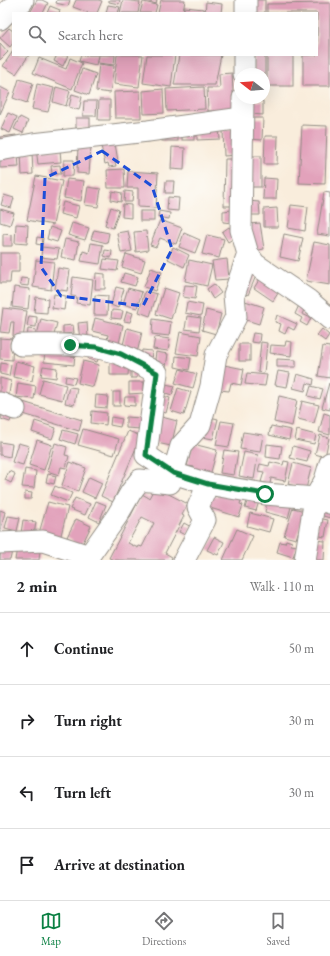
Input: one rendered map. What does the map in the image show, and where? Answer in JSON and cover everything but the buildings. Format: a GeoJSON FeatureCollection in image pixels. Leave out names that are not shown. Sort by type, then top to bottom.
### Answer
{"type":"FeatureCollection","features":[{"type":"Feature","properties":{"kind":"street"},"geometry":{"type":"LineString","coordinates":[[0,19],[11,8],[23,0]]}},
{"type":"Feature","properties":{"kind":"street"},"geometry":{"type":"LineString","coordinates":[[246,0],[246,12]]}},
{"type":"Feature","properties":{"kind":"street"},"geometry":{"type":"LineString","coordinates":[[244,56],[244,68]]}},
{"type":"Feature","properties":{"kind":"street"},"geometry":{"type":"LineString","coordinates":[[0,150],[33,144],[148,131],[242,108],[241,230],[248,254],[255,264],[308,300],[330,319]]}},
{"type":"Feature","properties":{"kind":"street"},"geometry":{"type":"LineString","coordinates":[[0,543],[43,541],[80,553],[87,559],[140,480],[170,483],[181,446],[200,425],[211,386],[216,355],[236,317],[234,295],[248,254]]}},
{"type":"Feature","properties":{"kind":"street"},"geometry":{"type":"LineString","coordinates":[[21,345],[70,345],[96,347],[121,354],[157,373],[146,455],[173,473],[208,484],[265,494],[322,501]]}},
{"type":"Feature","properties":{"kind":"street"},"geometry":{"type":"LineString","coordinates":[[305,560],[322,501],[325,480],[330,463]]}},
{"type":"Feature","properties":{"kind":"street"},"geometry":{"type":"LineString","coordinates":[[184,560],[205,520],[198,507],[208,484]]}},
{"type":"Feature","properties":{"kind":"highlighted area"},"geometry":{"type":"Polygon","coordinates":[[[102,151],[152,186],[172,249],[143,306],[61,296],[41,267],[45,178],[102,151]]]}},
{"type":"Feature","properties":{"kind":"route"},"geometry":{"type":"LineString","coordinates":[[70,345],[96,347],[121,354],[157,373],[146,455],[173,473],[208,484],[265,494]]}}]}
